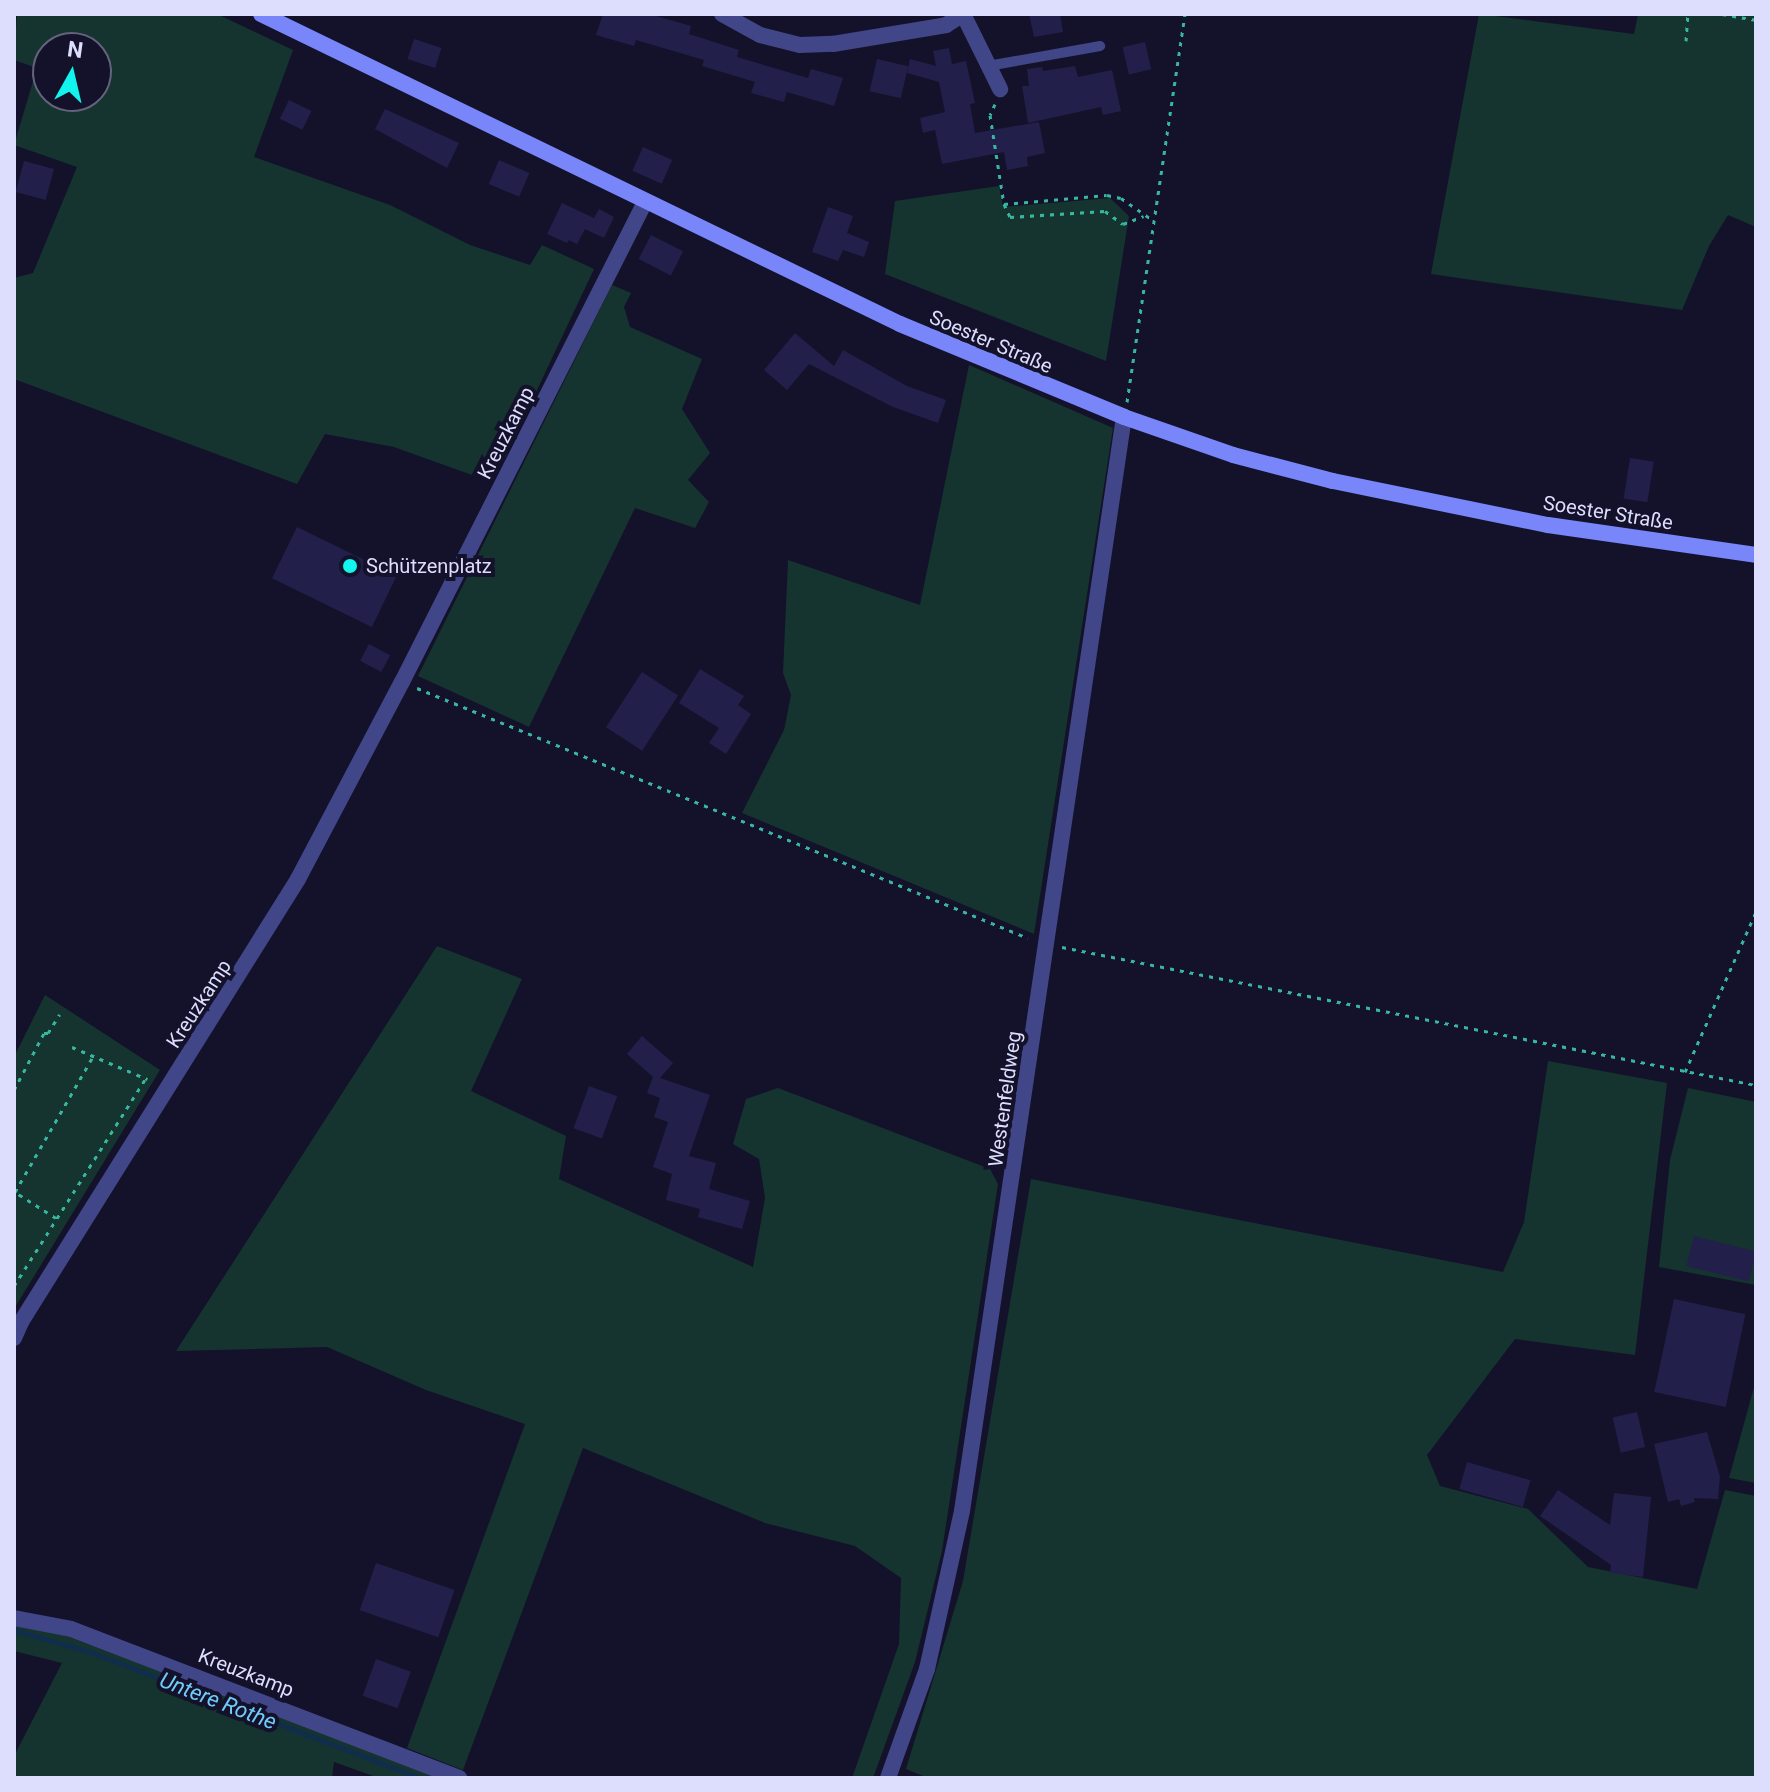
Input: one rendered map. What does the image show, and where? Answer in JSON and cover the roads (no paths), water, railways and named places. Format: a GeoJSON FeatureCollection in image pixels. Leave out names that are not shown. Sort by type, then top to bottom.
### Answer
{"type":"FeatureCollection","features":[{"type":"Feature","properties":{"kind":"main road","name":"Soester Straße"},"geometry":{"type":"LineString","coordinates":[[261,14],[900,324],[1124,417],[1233,455],[1364,487],[1548,525],[1756,555]]}},
{"type":"Feature","properties":{"kind":"street"},"geometry":{"type":"LineString","coordinates":[[722,14],[760,35],[800,45],[833,44],[946,25],[962,15],[1000,89]]}},
{"type":"Feature","properties":{"kind":"street","name":"Kreuzkamp"},"geometry":{"type":"LineString","coordinates":[[14,1338],[21,1322],[298,879],[402,682],[645,202]]}},
{"type":"Feature","properties":{"kind":"street","name":"Westenfeldweg"},"geometry":{"type":"LineString","coordinates":[[888,1778],[927,1669],[962,1511],[1124,417]]}},
{"type":"Feature","properties":{"kind":"street","name":"Kreuzkamp"},"geometry":{"type":"LineString","coordinates":[[14,1618],[71,1629],[459,1778]]}},
{"type":"Feature","properties":{"kind":"lane"},"geometry":{"type":"LineString","coordinates":[[988,66],[1100,46]]}},
{"type":"Feature","properties":{"kind":"waterway","name":"Untere Rothe"},"geometry":{"type":"LineString","coordinates":[[14,1630],[93,1653],[420,1778]]}},
{"type":"Feature","properties":{"kind":"place","name":"Schützenplatz"},"geometry":{"type":"Point","coordinates":[350,566]}}]}
